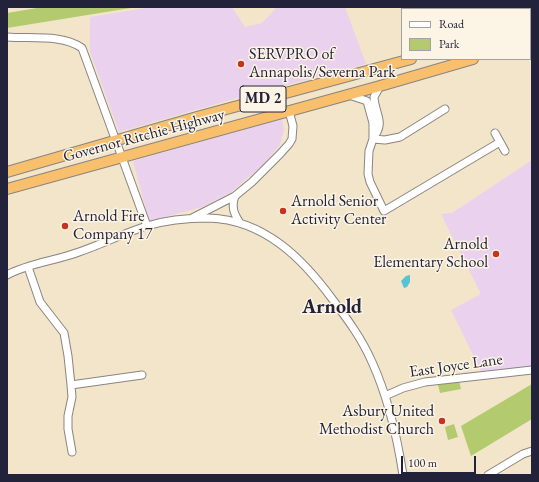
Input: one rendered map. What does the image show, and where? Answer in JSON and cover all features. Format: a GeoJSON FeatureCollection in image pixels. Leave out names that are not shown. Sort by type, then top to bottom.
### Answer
{"type":"FeatureCollection","features":[{"type":"Feature","properties":{"kind":"highway","name":"Governor Ritchie Highway"},"geometry":{"type":"LineString","coordinates":[[7,172],[116,140],[407,60]]}},
{"type":"Feature","properties":{"kind":"highway","name":"Governor Ritchie Highway"},"geometry":{"type":"LineString","coordinates":[[7,189],[349,95],[470,60]]}},
{"type":"Feature","properties":{"kind":"street"},"geometry":{"type":"LineString","coordinates":[[7,37],[37,37],[63,41],[78,46],[84,51],[92,78],[147,226]]}},
{"type":"Feature","properties":{"kind":"street"},"geometry":{"type":"LineString","coordinates":[[373,139],[378,132],[380,125],[374,97],[380,86]]}},
{"type":"Feature","properties":{"kind":"street"},"geometry":{"type":"LineString","coordinates":[[349,95],[367,101],[374,123],[373,139],[369,151],[368,174],[370,182],[384,212],[500,142]]}},
{"type":"Feature","properties":{"kind":"street"},"geometry":{"type":"LineString","coordinates":[[373,139],[385,140],[400,137],[445,109]]}},
{"type":"Feature","properties":{"kind":"street"},"geometry":{"type":"LineString","coordinates":[[192,218],[235,196],[252,182],[289,144],[292,138],[293,126],[289,111]]}},
{"type":"Feature","properties":{"kind":"street"},"geometry":{"type":"LineString","coordinates":[[495,133],[505,151]]}},
{"type":"Feature","properties":{"kind":"street"},"geometry":{"type":"LineString","coordinates":[[235,196],[233,209],[240,223]]}},
{"type":"Feature","properties":{"kind":"street"},"geometry":{"type":"LineString","coordinates":[[7,275],[28,267],[76,254],[147,226],[192,218],[211,218],[240,223],[261,231],[277,241],[301,261],[352,324],[372,362],[385,396],[394,427],[403,475]]}},
{"type":"Feature","properties":{"kind":"street"},"geometry":{"type":"LineString","coordinates":[[28,267],[40,302],[64,333],[72,396],[68,416],[68,429],[72,452]]}},
{"type":"Feature","properties":{"kind":"street","name":"East Joyce Lane"},"geometry":{"type":"LineString","coordinates":[[385,396],[403,388],[425,382],[532,370]]}},
{"type":"Feature","properties":{"kind":"street"},"geometry":{"type":"LineString","coordinates":[[71,385],[142,375]]}},
{"type":"Feature","properties":{"kind":"street"},"geometry":{"type":"LineString","coordinates":[[488,475],[523,454],[532,451]]}},
{"type":"Feature","properties":{"kind":"shaded area"},"geometry":{"type":"Polygon","coordinates":[[[152,7],[232,7],[245,27],[262,23],[277,7],[345,7],[366,64],[230,100],[119,132],[90,52],[90,17],[152,7]]]}},
{"type":"Feature","properties":{"kind":"shaded area"},"geometry":{"type":"Polygon","coordinates":[[[282,119],[284,130],[280,145],[264,164],[230,193],[202,207],[149,221],[133,161],[282,119]]]}},
{"type":"Feature","properties":{"kind":"shaded area","name":"Arnold Elementary School"},"geometry":{"type":"Polygon","coordinates":[[[532,160],[532,367],[481,371],[451,310],[481,294],[441,214],[452,213],[532,160]]]}},
{"type":"Feature","properties":{"kind":"green space"},"geometry":{"type":"Polygon","coordinates":[[[43,7],[137,7],[7,28],[7,13],[43,7]]]}},
{"type":"Feature","properties":{"kind":"green space"},"geometry":{"type":"Polygon","coordinates":[[[459,381],[461,389],[440,393],[438,385],[459,381]]]}},
{"type":"Feature","properties":{"kind":"green space"},"geometry":{"type":"Polygon","coordinates":[[[532,384],[532,419],[471,456],[461,426],[532,384]]]}},
{"type":"Feature","properties":{"kind":"green space"},"geometry":{"type":"Polygon","coordinates":[[[454,424],[458,437],[448,440],[445,427],[454,424]]]}},
{"type":"Feature","properties":{"kind":"water"},"geometry":{"type":"Polygon","coordinates":[[[410,275],[410,282],[407,287],[404,288],[401,281],[406,276],[410,275]]]}},
{"type":"Feature","properties":{"kind":"place","name":"SERVPRO of Annapolis/Severna Park"},"geometry":{"type":"Point","coordinates":[241,64]}},
{"type":"Feature","properties":{"kind":"place","name":"Arnold Senior Activity Center"},"geometry":{"type":"Point","coordinates":[283,211]}},
{"type":"Feature","properties":{"kind":"place","name":"Arnold Fire Company 17"},"geometry":{"type":"Point","coordinates":[65,226]}},
{"type":"Feature","properties":{"kind":"place","name":"Arnold Elementary School"},"geometry":{"type":"Point","coordinates":[496,254]}},
{"type":"Feature","properties":{"kind":"place","name":"Asbury United Methodist Church"},"geometry":{"type":"Point","coordinates":[442,421]}},
{"type":"Feature","properties":{"kind":"district","name":"Arnold"},"geometry":{"type":"Point","coordinates":[332,308]}}]}
